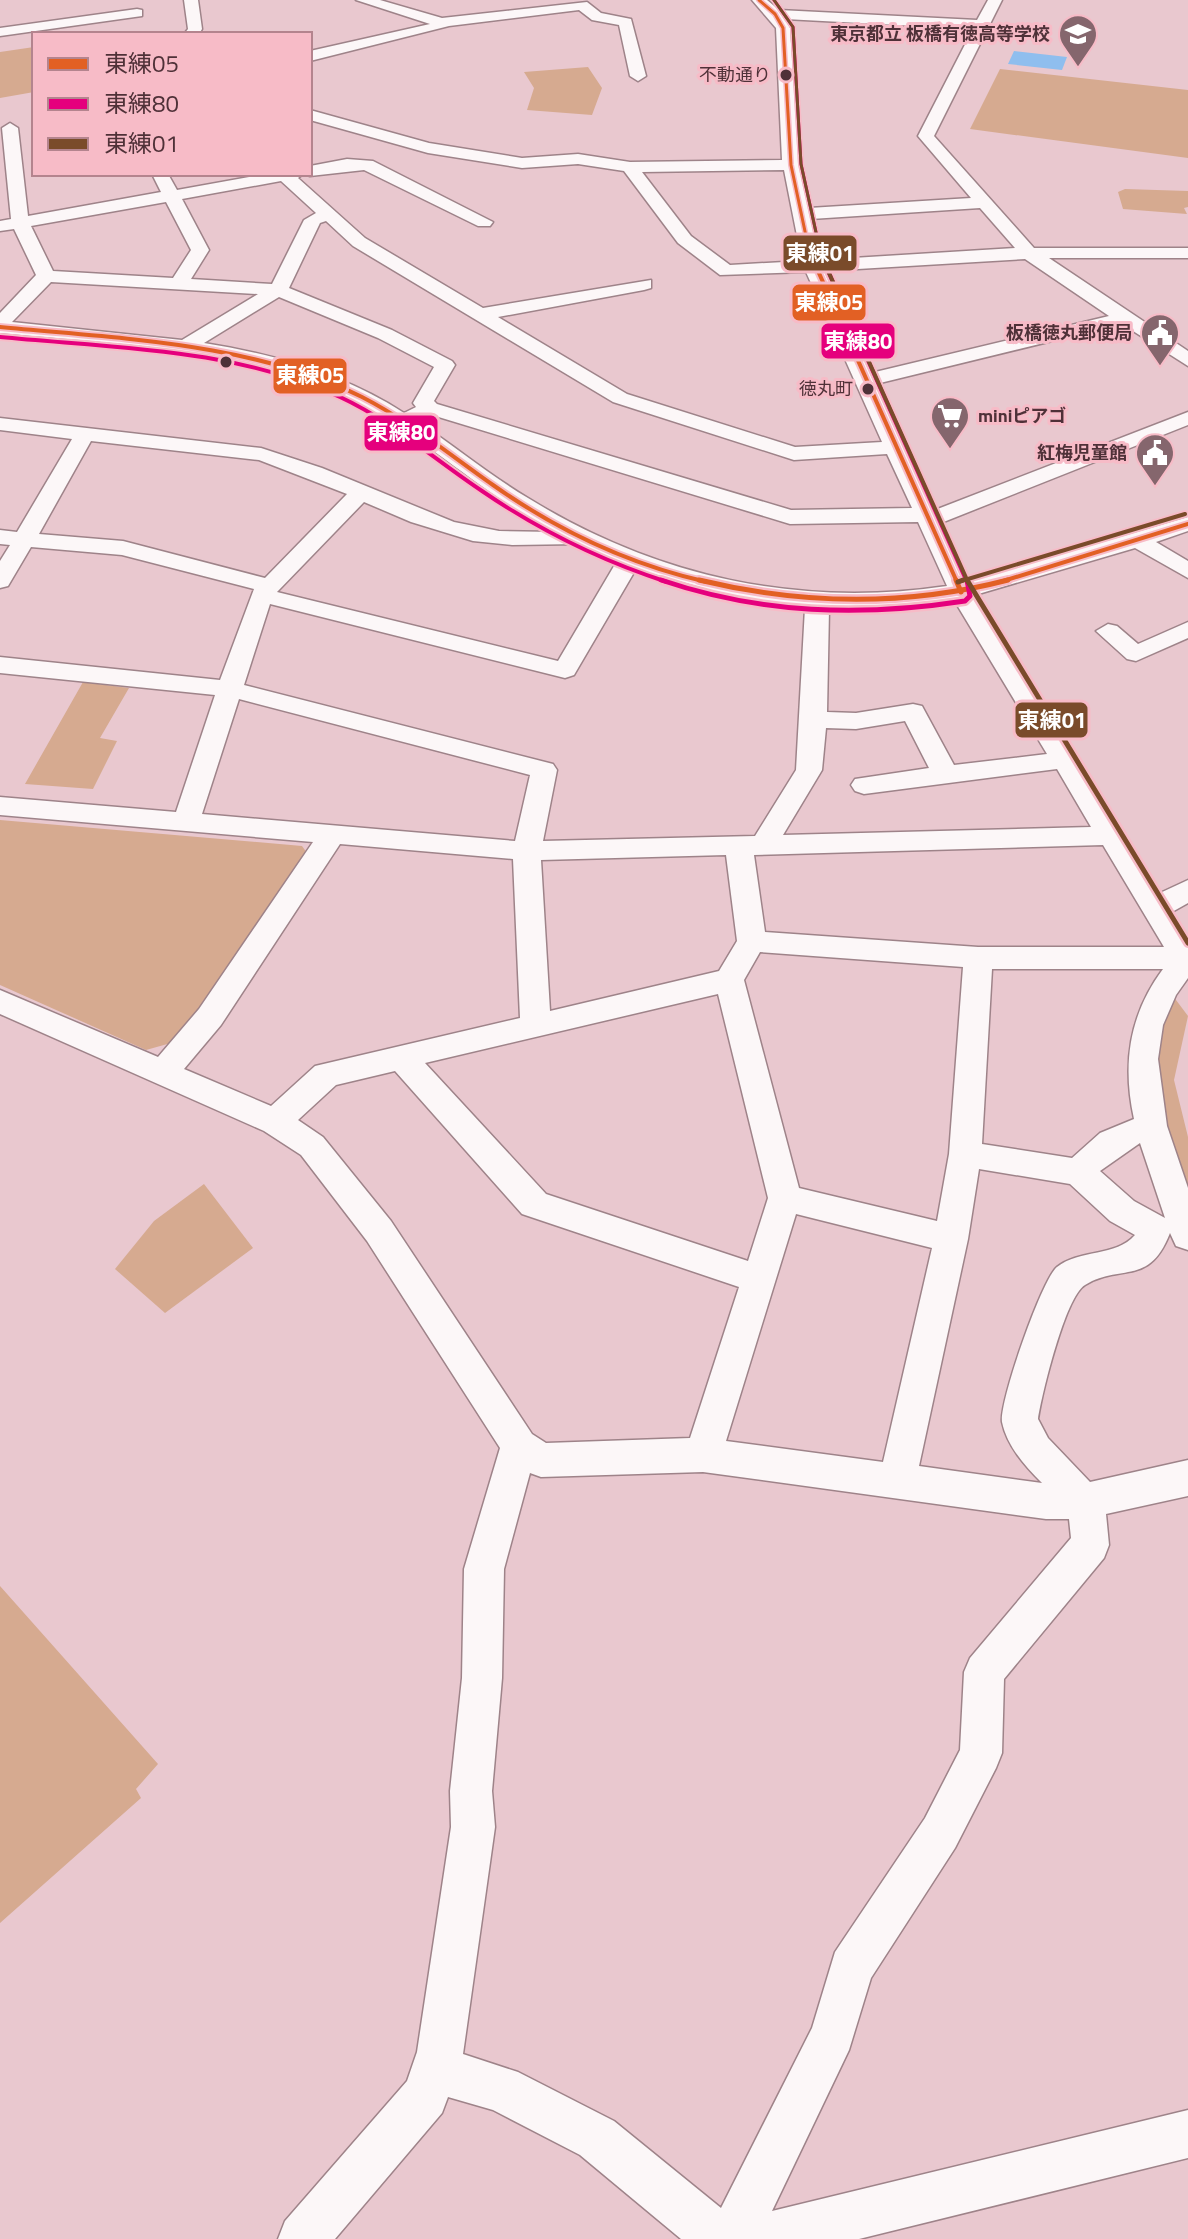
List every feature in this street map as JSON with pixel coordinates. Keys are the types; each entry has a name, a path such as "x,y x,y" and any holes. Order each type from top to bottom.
{"street":[{"path":"191,0 195,29 193,32"},
{"path":"363,0 424,15 440,23 582,5 597,17 626,22 638,76"},
{"path":"759,0 775,14 783,28 791,165 812,265 961,592 1187,959"},
{"path":"995,0 926,136 1029,253 1188,360"},
{"path":"0,32 137,12"},
{"path":"775,14 982,25"},
{"path":"312,56 443,25 440,23"},
{"path":"312,116 428,148 522,163 578,159 630,167 791,165"},
{"path":"11,128 20,222 46,276"},
{"path":"312,171 347,164 367,165 478,219 488,199"},
{"path":"630,167 658,208 702,259 727,271 1029,253 1188,253"},
{"path":"161,176 200,250 179,284"},
{"path":"0,226 282,176"},
{"path":"289,176 359,242 620,398 794,454 895,447"},
{"path":"801,214 984,202"},
{"path":"183,348 278,290 313,220 330,214"},
{"path":"46,276 278,290 385,334 445,365 423,403 430,408 790,517 927,518 1188,418"},
{"path":"0,326 46,276"},
{"path":"478,315 644,284"},
{"path":"865,381 1124,318"},
{"path":"0,326 248,358 308,375 361,396 405,420 505,495 584,538 629,561 717,589 817,604 892,602 961,592 1188,524"},
{"path":"405,420 430,408"},
{"path":"0,424 261,454 291,462 471,533 504,539 584,538"},
{"path":"0,581 86,432"},
{"path":"186,822 265,591 361,492"},
{"path":"0,537 123,548 265,591 565,670 629,561"},
{"path":"1137,540 1188,571"},
{"path":"703,1455 785,1198 729,980 752,941 751,846 809,770 814,720 817,604"},
{"path":"1108,631 1136,654 1188,629"},
{"path":"0,665 230,689 544,770 527,851 535,1024"},
{"path":"814,720 856,721 913,712 946,775"},
{"path":"864,785 1064,760"},
{"path":"0,806 527,851 1110,836"},
{"path":"163,1072 210,1017 332,835"},
{"path":"1155,908 1188,890"},
{"path":"752,941 978,958 1187,959"},
{"path":"897,1481 951,1239 965,1154 978,958"},
{"path":"1176,1231 1143,1102 1140,1072 1144,1045 1163,987 1187,959"},
{"path":"275,1122 326,1075 729,980"},
{"path":"0,1001 275,1122 312,1146 379,1231 519,1446 541,1460 703,1455 1046,1501 1083,1501 1188,1478"},
{"path":"400,1056 534,1204 758,1279"},
{"path":"1079,1172 1094,1153 1139,1129 1152,1128"},
{"path":"965,1154 1079,1172 1122,1211 1176,1231"},
{"path":"785,1198 951,1239"},
{"path":"732,2239 833,2034 851,1968 940,1833 981,1753 984,1672 1090,1545 1092,1530 1083,1501 1029,1441 1020,1417 1059,1287 1074,1273 1124,1262 1176,1231"},
{"path":"303,2239 425,2096 440,2053 473,1827 471,1791 482,1678 484,1569 519,1446"},
{"path":"433,2069 501,2089 597,2138 720,2239"},
{"path":"758,2239 1188,2134"}],"shaded area":[{"path":"32,47 32,92 0,98 0,52"},
{"path":"588,67 602,88 592,115 527,110 534,88 524,72"},
{"path":"1000,69 1188,90 1188,158 970,129"},
{"path":"1125,189 1188,191 1188,207 1184,208 1187,214 1123,209 1118,192"},
{"path":"83,682 129,688 100,738 117,741 93,789 25,784"},
{"path":"0,820 302,846 307,853 215,991 171,1043 146,1050 0,985"},
{"path":"1170,992 1188,1016 1174,1080 1188,1137 1188,1217 1148,1094"},
{"path":"204,1184 253,1248 165,1313 115,1269 154,1221"},
{"path":"0,1586 158,1764 136,1789 141,1798 0,1923"}],"water":[{"path":"1014,51 1067,57 1062,70 1008,64"}],"transit line":[{"name":"東練05","path":"759,0 775,14 783,28 791,165 812,265 961,592"},
{"name":"東練80","path":"0,337 172,353 298,380 338,396 380,419 499,503 552,534 664,582 723,598 782,608 843,612 904,610 965,601 970,596 970,588 822,262 801,164 793,27 774,0"},
{"name":"東練01","path":"774,0 793,27 801,164 822,262 970,587 1188,943"},
{"name":"東練05","path":"0,327 212,350 295,370 335,385 390,413 517,501 591,542 692,579 744,591 850,601 904,599 958,592 1045,570 1188,524"},
{"name":"東練01","path":"958,582 1185,514"}],"place":[{"name":"東京都立 板橋有徳高等学校","path":"1078,68"},
{"name":"不動通り","path":"786,75"},
{"name":"板橋徳丸郵便局","path":"1160,367"},
{"name":"徳丸町","path":"868,389"},
{"name":"miniピアゴ","path":"950,450"},
{"name":"紅梅児童館","path":"1155,487"}]}
